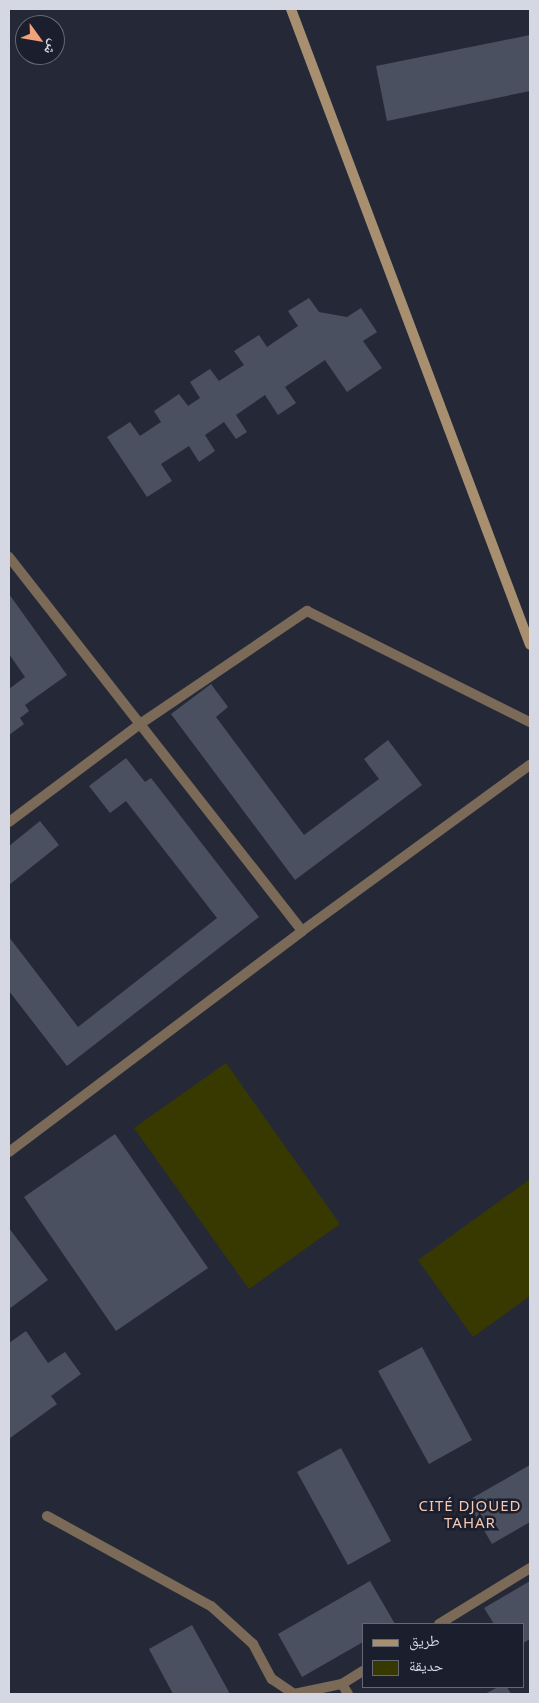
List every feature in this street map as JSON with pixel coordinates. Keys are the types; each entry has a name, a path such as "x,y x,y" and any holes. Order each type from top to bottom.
{"main road":[{"path":"291,9 530,645"}],"street":[{"path":"9,557 302,931"},
{"path":"9,822 140,724 307,611 530,722"},
{"path":"9,1152 302,931 530,765"},
{"path":"47,1516 211,1606 253,1644 272,1678 294,1694 342,1684 362,1672"},
{"path":"441,1623 530,1568"},
{"path":"342,1684 348,1694"}],"green space":[{"path":"226,1063 340,1224 249,1289 134,1128"},
{"path":"530,1179 530,1296 473,1337 418,1260"}],"building":[{"path":"530,35 530,91 387,121 376,66"},
{"path":"309,298 319,312 347,317 361,308 377,332 363,341 382,368 347,392 325,360 285,387 296,403 278,415 265,395 236,415 247,432 236,439 224,422 205,435 215,451 199,462 189,446 161,464 172,481 147,497 107,437 130,422 140,436 161,422 154,411 179,394 188,406 200,398 190,382 210,369 219,381 244,365 234,351 259,335 267,347 298,326 288,311"},
{"path":"9,594 67,675 25,705 29,711 20,718 24,724 9,735 9,689 25,677 9,654"},
{"path":"211,684 228,707 216,717 304,835 379,779 364,759 388,740 422,785 295,880 171,714"},
{"path":"126,758 145,782 151,778 259,917 67,1066 9,991 9,937 78,1027 217,918 126,801 110,813 89,786"},
{"path":"40,821 59,845 9,885 9,846"},
{"path":"115,1134 208,1268 116,1331 24,1197"},
{"path":"9,1228 48,1280 9,1309"},
{"path":"26,1331 48,1363 65,1352 81,1374 51,1396 57,1404 10,1438 9,1343"},
{"path":"422,1347 472,1440 429,1464 378,1371"},
{"path":"341,1448 391,1541 348,1565 297,1472"},
{"path":"530,1465 530,1522 492,1544 467,1501"},
{"path":"370,1581 394,1623 362,1623 362,1643 302,1677 278,1634"},
{"path":"530,1581 530,1639 524,1642 524,1623 493,1623 484,1608"},
{"path":"192,1625 230,1694 173,1694 149,1649"},
{"path":"496,1688 508,1688 511,1694 485,1694"}],"district":[{"name":"CITÉ DJOUED TAHAR","path":"470,1514"}]}
